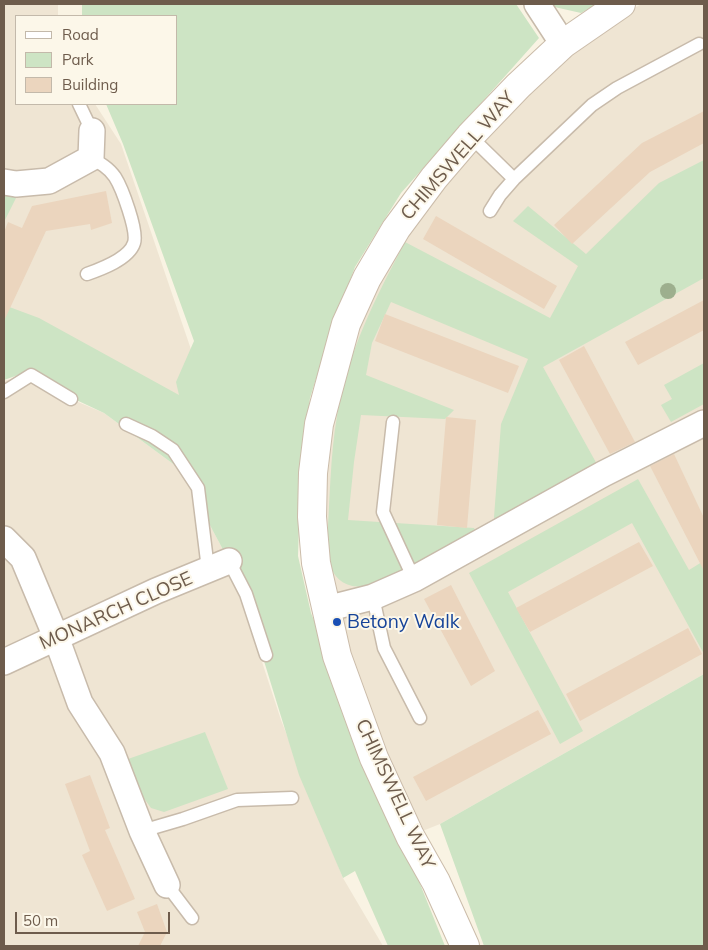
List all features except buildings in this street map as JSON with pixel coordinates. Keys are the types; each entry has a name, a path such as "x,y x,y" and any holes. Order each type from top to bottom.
{"street":[{"path":"537,4 563,44"},
{"name":"CHIMSWELL WAY","path":"465,946 436,882 410,836 374,758 337,656 316,563 312,517 313,473 319,424 346,324 367,278 396,229 434,178 470,136 518,86 563,44 621,4"},
{"path":"4,182 16,184 49,181 91,158 92,131"},
{"path":"326,609 373,597 414,579 603,474 704,423"},
{"path":"4,540 23,558 56,637 80,704 112,753 142,831 167,885"},
{"name":"MONARCH CLOSE","path":"4,662 156,591 218,565"}],"lane":[{"path":"490,211 500,195 514,179 592,105 617,88 699,44"},
{"path":"79,105 92,131"},
{"path":"470,136 514,179"},
{"path":"87,274 124,258 134,243 134,229 130,214 115,177 105,166 91,158"},
{"path":"4,392 31,376 71,399"},
{"path":"393,422 383,512 414,579"},
{"path":"126,424 152,436 173,450 198,488 218,565 246,594 266,655"},
{"path":"373,597 384,648 420,718"},
{"path":"142,831 237,800 292,798"},
{"path":"167,885 192,918"}],"shaded area":[{"path":"4,4 58,4 58,15 15,15 15,105 96,105 121,144 213,414 4,311"},
{"path":"642,4 704,4 704,674 440,824 410,836 354,706 313,473 367,278 563,44"},
{"path":"19,377 104,413 180,469 229,561 281,720 343,878 383,946 4,946 4,381"}],"green space":[{"path":"82,4 516,4 539,38 401,193 355,267 328,340 310,398 301,463 298,556 311,613 445,946 388,946 355,871 343,878 299,775 264,661 229,561 180,469 104,413 21,374 4,380 4,305 39,318 179,395 176,382 194,341 123,144 106,105 178,105 178,15 82,15"},
{"path":"549,4 597,4 581,13 550,6"},
{"path":"704,160 704,278 543,367 598,466 495,523 501,424 528,359 391,302 372,343 366,375 454,410 445,419 361,415 348,520 474,528 476,532 411,569 370,586 357,587 346,584 335,575 327,559 327,542 330,479 337,416 355,348 405,242 550,318 578,266 513,221 528,206 586,254 659,183"},
{"path":"4,191 17,196 4,222"},
{"path":"704,363 704,404 671,422 661,405 672,399 664,385"},
{"path":"638,479 689,570 702,562 704,565 704,654 632,523 508,592 583,731 560,744 469,573"},
{"path":"704,674 704,946 484,946 440,824"},
{"path":"205,732 228,789 164,812 151,808 143,797 128,759"}],"place":[{"name":"Betony Walk","path":"337,622"}]}
